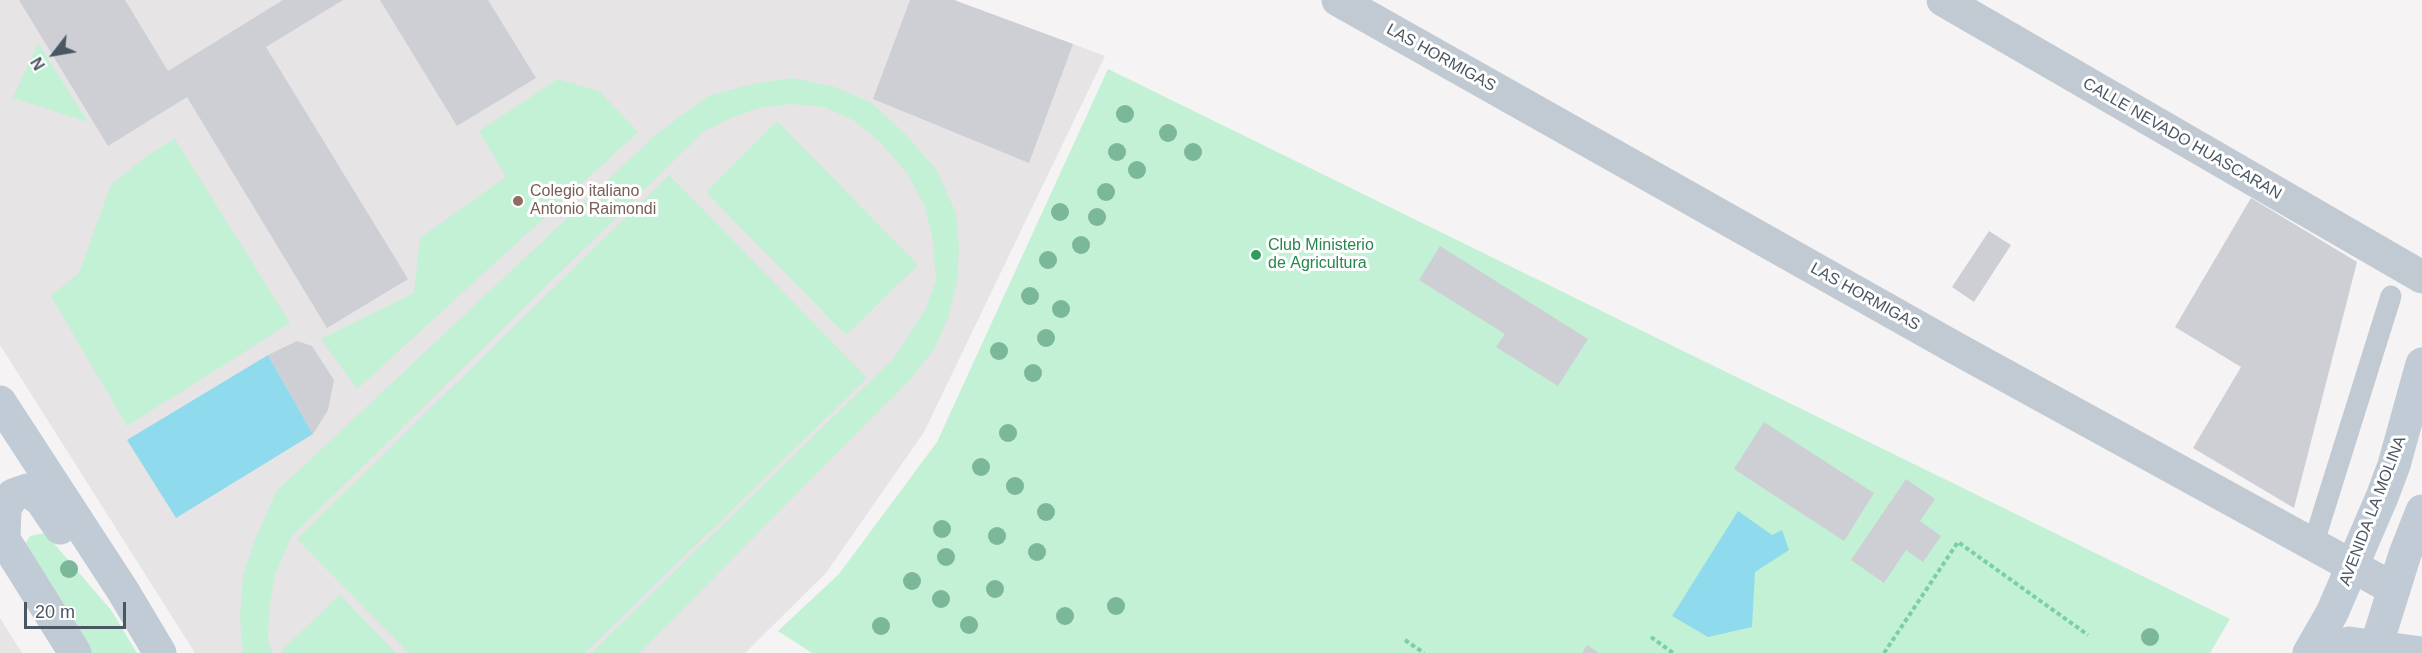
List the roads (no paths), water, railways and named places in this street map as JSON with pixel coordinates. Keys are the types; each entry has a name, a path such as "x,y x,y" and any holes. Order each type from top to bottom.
{"main road":[{"name":"AVENIDA LA MOLINA","path":"2309,653 2332,613 2353,567 2394,465 2422,364"},
{"path":"0,402 123,591 160,653"},
{"path":"75,653 2,536 5,508 14,495 27,490 41,500 90,573 123,591"},
{"path":"2375,650 2405,554 2422,511"},
{"path":"2319,653 2349,643 2375,650 2420,653"}],"street":[{"name":"LAS HORMIGAS","path":"1338,0 1959,350 2394,589"},
{"name":"CALLE NEVADO HUASCARAN","path":"1943,0 2422,277"}],"lane":[{"path":"2313,545 2391,296"}],"water":[{"path":"268,355 313,434 176,518 127,440"},
{"path":"1738,511 1772,535 1782,530 1789,550 1755,572 1752,627 1708,637 1672,616"}],"place":[{"name":"Colegio italiano Antonio Raimondi","path":"518,201"},
{"name":"Club Ministerio de Agricultura","path":"1256,255"}]}
